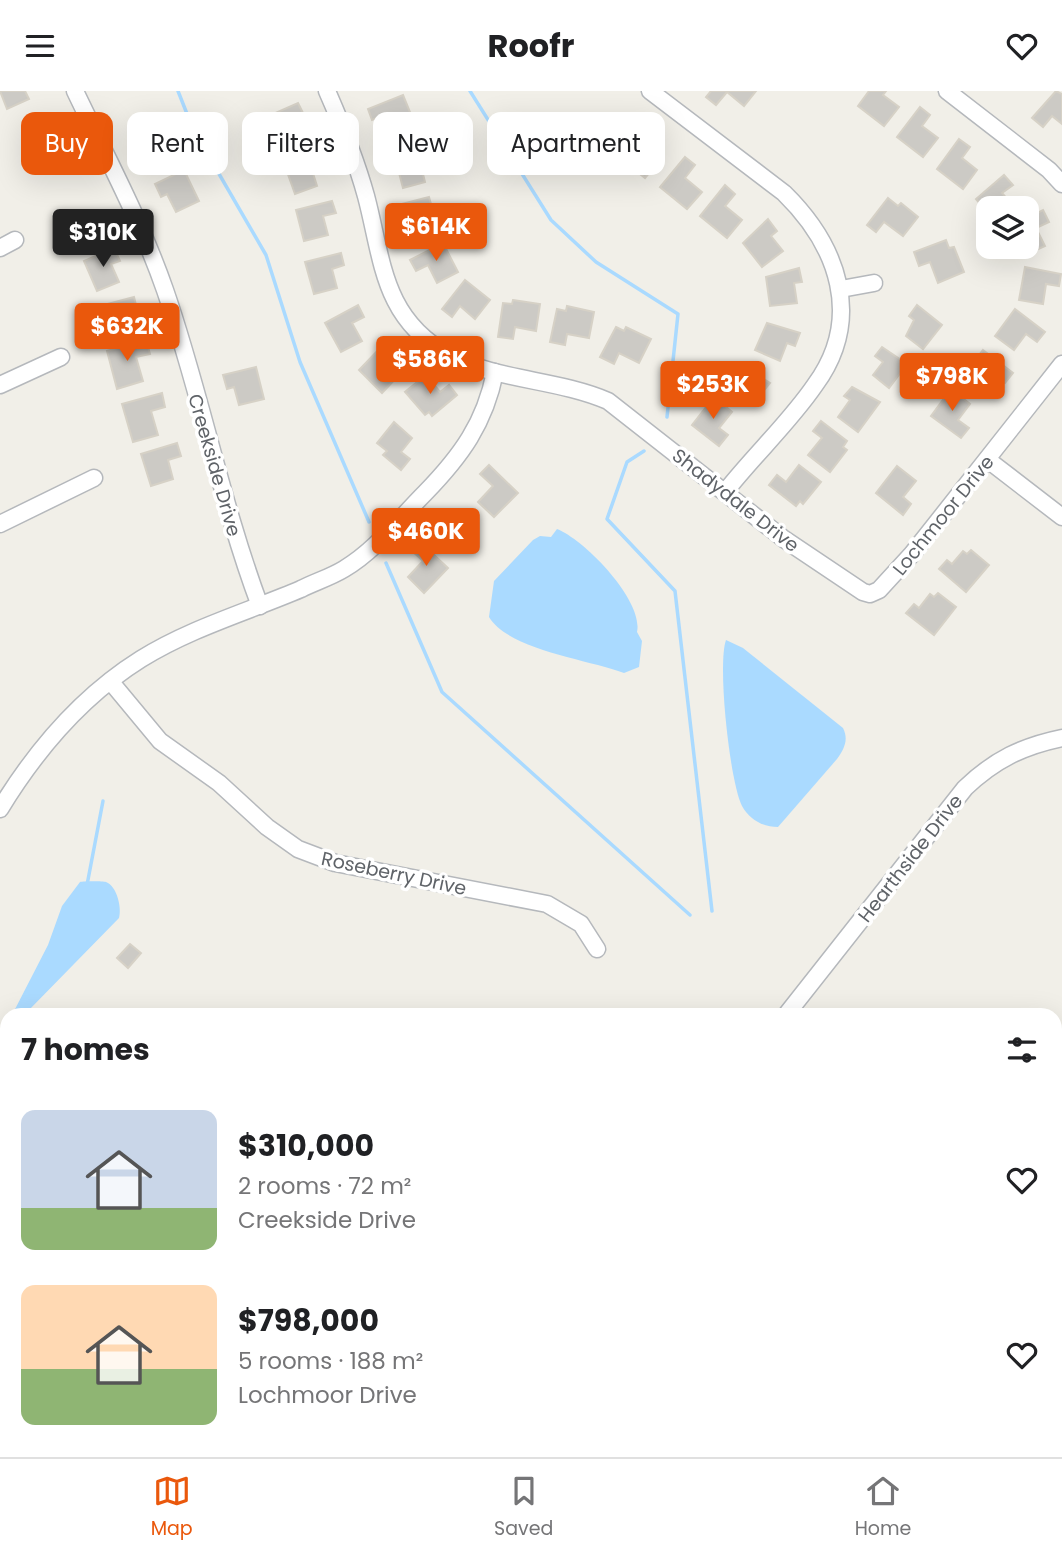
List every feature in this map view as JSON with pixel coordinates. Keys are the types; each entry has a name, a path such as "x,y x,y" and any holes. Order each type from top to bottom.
{"street":[{"name":"Creekside Drive","path":"75,91 149,249 165,291 231,526 260,606"},
{"name":"Shadydale Drive","path":"327,91 366,197 382,272 399,307 414,326 449,355 495,372 579,388 608,401 839,577 870,594"},
{"path":"650,91 784,193 803,211 819,234 841,289 836,339 817,384 725,492"},
{"path":"947,91 1049,170 1062,184"},
{"path":"0,248 15,240"},
{"path":"841,289 874,283"},
{"path":"0,385 61,357"},
{"name":"Lochmoor Drive","path":"870,594 885,585 988,460 1062,364"},
{"path":"0,809 33,760 57,731 138,661 197,629 260,606 341,571 382,539 457,460 470,441 489,400 495,372"},
{"path":"988,460 1062,517"},
{"path":"0,524 94,478"},
{"name":"Roseberry Drive","path":"111,682 160,741 219,783 267,827 298,849 335,863 547,904 581,924 597,949"},
{"name":"Hearthside Drive","path":"792,1008 965,788 986,767 1012,753 1062,739"}],"water":[{"path":"557,529 569,535 596,558 631,604 637,619 637,632 642,641 639,667 624,673 531,646 513,638 489,617 494,581 533,540 540,536 551,537"},
{"path":"726,640 743,648 845,732 842,752 778,827 767,826 753,819 745,811 737,793 729,750 724,697"},
{"path":"80,882 106,882 118,898 119,918 31,1008 16,1008 48,945 62,906"}],"building":[{"path":"0,91 25,91 29,99 7,109"},
{"path":"711,91 756,91 744,106 727,92 716,105 706,97"},
{"path":"869,91 886,91 883,95 899,107 884,126 858,106"},
{"path":"1056,91 1062,94 1062,124 1052,116 1043,127 1032,118"},
{"path":"403,95 410,112 373,112 372,120 368,109"},
{"path":"298,103 302,112 278,112"},
{"path":"920,107 930,115 922,126 938,138 923,157 897,137"},
{"path":"959,139 970,147 962,158 977,170 963,189 937,169"},
{"path":"685,157 695,165 685,178 702,192 687,209 660,187"},
{"path":"174,175 186,175 199,201 176,212 167,194 161,197 155,184"},
{"path":"288,175 314,175 317,186 295,194"},
{"path":"400,175 423,175 425,182 403,188"},
{"path":"1004,175 1013,185 1002,193 1005,196 980,196"},
{"path":"725,185 735,194 725,206 742,220 727,238 700,216"},
{"path":"429,197 438,229 415,235 410,216 402,218 398,205"},
{"path":"888,198 898,206 901,203 918,217 903,236 884,222 876,232 867,225"},
{"path":"332,201 336,213 323,216 328,235 304,241 296,210"},
{"path":"1043,210 1049,222 1039,227 1039,212"},
{"path":"768,219 777,231 771,236 783,251 762,267 743,243"},
{"path":"1039,234 1045,246 1039,249"},
{"path":"946,240 949,248 954,247 964,272 938,283 930,262 919,266 914,252"},
{"path":"443,243 458,272 437,283 428,265 416,271 410,260"},
{"path":"114,248 120,261 111,264 119,282 97,291 84,261"},
{"path":"341,253 344,265 332,269 337,288 314,294 305,262"},
{"path":"1025,267 1061,274 1059,286 1046,284 1043,304 1019,300"},
{"path":"799,268 802,282 794,283 797,303 770,306 766,277"},
{"path":"465,280 490,300 475,319 460,306 452,317 442,309"},
{"path":"134,297 138,313 130,315 134,332 109,339 100,306"},
{"path":"513,300 540,304 536,331 515,327 513,339 498,337 503,303 512,304"},
{"path":"358,305 364,317 352,323 362,341 341,352 325,323"},
{"path":"917,305 942,325 923,349 906,336 914,320 909,316"},
{"path":"567,306 594,312 589,338 567,334 565,345 550,342 557,309 566,311"},
{"path":"1015,309 1045,332 1037,342 1026,334 1014,350 995,336"},
{"path":"767,323 800,333 795,346 787,343 780,361 755,350"},
{"path":"616,327 624,331 626,327 651,339 639,363 619,353 614,364 600,357"},
{"path":"146,340 150,354 136,357 143,381 117,389 107,351"},
{"path":"385,343 394,352 385,361 399,375 382,393 359,370"},
{"path":"882,347 907,364 889,388 873,375 883,362 875,356"},
{"path":"983,350 1013,373 1005,383 994,375 982,391 963,376"},
{"path":"741,365 770,383 761,394 755,390 743,405 722,388"},
{"path":"256,367 264,399 239,405 234,387 227,389 223,375"},
{"path":"426,375 440,392 449,385 457,395 432,416 429,412 425,415 405,392"},
{"path":"852,387 880,402 858,432 838,417 850,400 844,396"},
{"path":"951,389 970,404 958,420 969,428 961,438 931,416"},
{"path":"162,393 165,407 151,411 158,435 133,442 122,404"},
{"path":"714,397 732,412 719,428 728,435 719,446 692,425"},
{"path":"821,421 847,441 843,447 847,450 830,472 808,455 822,438 813,431"},
{"path":"394,422 412,438 401,452 410,459 401,470 383,455 387,451 377,443"},
{"path":"177,443 181,456 168,460 173,479 151,486 141,454"},
{"path":"489,465 518,493 494,517 478,502 493,486 480,474"},
{"path":"799,465 821,482 803,504 800,501 796,506 769,485 777,475 786,482"},
{"path":"897,466 916,481 903,497 911,504 903,515 876,493"},
{"path":"419,541 448,568 424,593 408,577 423,561 411,550"},
{"path":"971,550 989,565 966,592 939,569 947,560 952,564 963,551 967,554"},
{"path":"938,593 956,607 934,635 906,613 914,604 919,608 930,594 934,597"},
{"path":"130,944 141,953 128,968 117,958"}],"waterway":[{"path":"178,91 193,129 266,255 300,362 369,522"},
{"path":"470,91 551,220 596,262 678,314 667,417"},
{"path":"644,451 627,462 607,519 675,591 712,911"},
{"path":"386,563 442,692 690,915"},
{"path":"87,885 103,801"}]}
